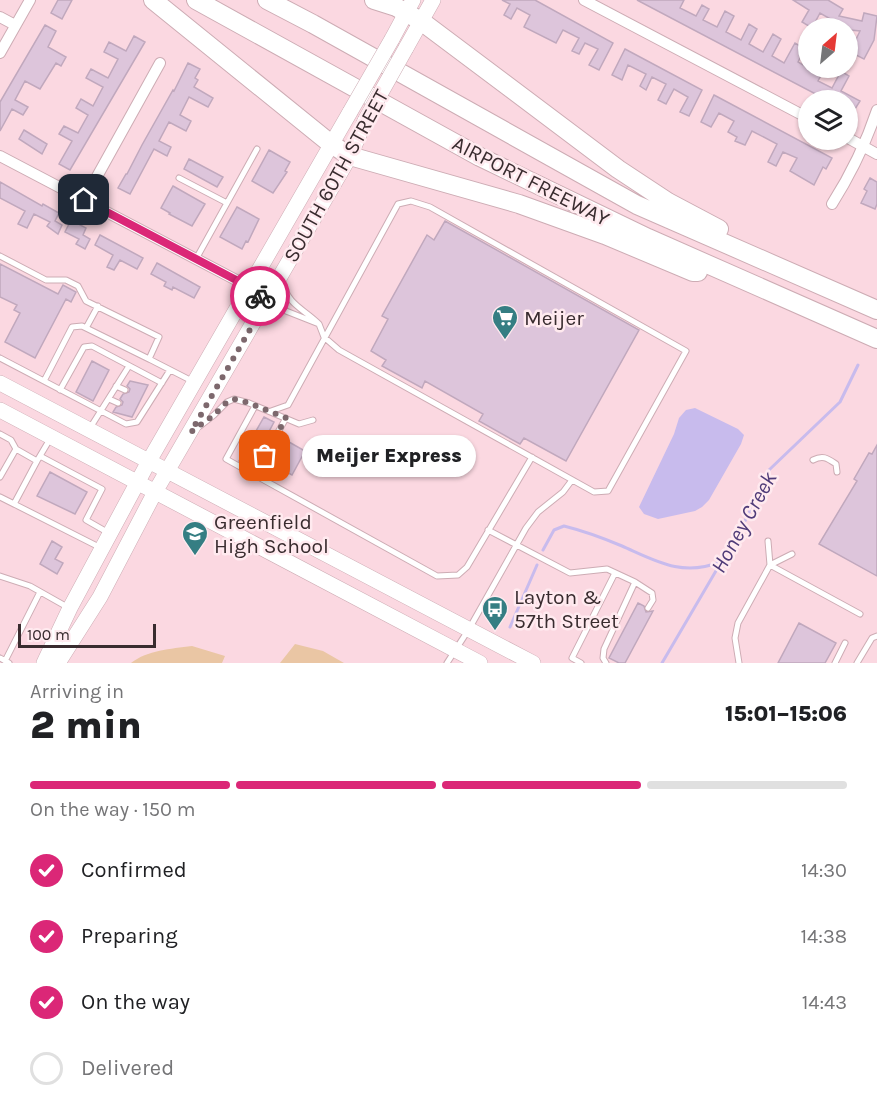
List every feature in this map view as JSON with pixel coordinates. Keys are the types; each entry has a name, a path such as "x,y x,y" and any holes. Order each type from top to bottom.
{"highway":[{"path":"153,0 331,144 350,156 519,204 605,235 693,272 720,271"},
{"name":"AIRPORT FREEWAY","path":"196,0 480,157 639,234 877,339"},
{"name":"AIRPORT FREEWAY","path":"267,0 637,205 874,309"},
{"path":"375,0 414,11 618,169 668,201 721,230 855,289 874,309"}],"main road":[{"name":"SOUTH 60TH STREET","path":"44,663 70,608 149,461 392,39 414,11 433,0"},
{"name":"SOUTH 60TH STREET","path":"58,663 100,597 155,492 350,156 365,121 406,48 414,11"},
{"path":"195,382 214,393"},
{"path":"0,383 533,663"},
{"path":"0,410 155,492 451,656 480,663"},
{"path":"102,548 121,558"}],"street":[{"path":"0,53 30,0"},
{"path":"584,0 798,113"},
{"path":"605,12 612,0"},
{"path":"0,17 15,25"},
{"path":"84,200 160,63"},
{"path":"832,204 846,182 877,110"},
{"path":"858,143 877,154"},
{"path":"0,156 196,259 267,300"}],"lane":[{"path":"196,259 257,149"},
{"path":"179,178 227,202"},
{"path":"271,411 288,405 324,337 398,204 411,201 430,207 686,351 608,491 594,492 347,355 324,337 319,324 288,298 280,278"},
{"path":"0,256 46,280 66,280 78,286 86,301 159,337 148,359"},
{"path":"267,300 286,311 319,324"},
{"path":"86,328 98,306"},
{"path":"44,381 72,327 82,326 195,382"},
{"path":"60,390 84,347 87,346 92,346 162,383"},
{"path":"0,358 126,424 137,422 170,370"},
{"path":"89,430 129,366"},
{"path":"116,386 125,390"},
{"path":"142,397 151,401"},
{"path":"108,399 118,403"},
{"path":"191,432 227,402 234,399 271,411 298,424 313,420"},
{"path":"255,406 226,459 437,576 458,575 467,567 532,458"},
{"path":"135,411 142,414"},
{"path":"254,475 286,418"},
{"path":"0,434 11,440 16,449 102,489 86,520 110,534"},
{"path":"14,504 51,437"},
{"path":"0,477 16,449"},
{"path":"813,460 820,456 826,457 836,464 837,472"},
{"path":"451,656 538,512 563,492 572,480"},
{"path":"0,497 102,548"},
{"path":"488,530 570,573 607,569 635,582 652,593 652,600 648,608"},
{"path":"739,663 735,638 738,623 770,565 768,541"},
{"path":"770,565 792,554"},
{"path":"770,565 860,614"},
{"path":"581,663 572,658 615,573"},
{"path":"0,576 40,592 70,608"},
{"path":"606,663 603,658 604,649 635,582"},
{"path":"5,661 40,592"},
{"path":"857,663 872,638 877,636"},
{"path":"835,663 845,643"}],"shaded area":[{"path":"695,408 738,429 744,435 741,444 709,500 702,507 695,511 658,519 644,514 639,507 674,434 679,418 686,410"},
{"path":"295,644 323,651 344,663 280,663"},
{"path":"192,646 225,656 222,663 131,663 152,653"}],"building":[{"path":"58,0 72,0 62,19 51,13"},
{"path":"502,0 535,0 613,43 599,70 589,65 598,49 585,43 579,54 572,51 579,38 563,30 556,43 524,27 530,15 517,8 511,19 504,15 510,4"},
{"path":"637,0 684,0 680,8 696,16 702,5 709,9 703,20 717,27 725,11 734,16 726,32 741,40 749,24 757,29 749,44 763,52 773,34 781,39 772,56 784,63 795,43 798,45 798,78 820,78 818,81 832,88 837,78 848,78 842,90 808,90"},
{"path":"793,0 828,0 843,9 839,16 848,18 829,18 820,13 817,18 804,18 809,10"},
{"path":"864,13 877,16 874,40 864,59 858,56 860,31 858,31 858,20 862,21"},
{"path":"45,25 56,31 48,47 66,57 61,66 56,63 40,89 25,81 15,100 28,107 23,115 12,109 0,131 0,102"},
{"path":"134,36 145,42 70,170 59,164 72,141 59,134 64,126 78,133 88,115 76,108 81,99 93,106 103,87 86,78 91,69 108,78 118,59 104,52 109,42 126,51"},
{"path":"625,49 702,90 689,116 680,112 688,97 674,89 666,104 658,100 666,84 652,77 646,90 640,86 646,74 628,65 622,80 612,75"},
{"path":"188,63 200,69 195,78 198,80 194,87 213,98 208,107 189,97 180,115 191,121 186,131 169,122 159,141 171,147 167,156 154,149 130,194 118,188 174,91"},
{"path":"714,95 798,140 798,150 817,150 832,158 826,169 823,167 814,185 790,171 797,158 783,152 776,166 768,162 777,144 752,131 745,145 735,141 737,137 728,132 734,121 719,113 711,127 701,122"},
{"path":"24,130 47,144 42,154 19,139"},
{"path":"269,150 290,162 285,171 287,172 273,193 252,181"},
{"path":"189,159 223,177 217,187 184,169"},
{"path":"870,178 877,182 875,209 861,203 867,191 864,189"},
{"path":"0,182 59,213 55,221 62,225 58,234 47,226 50,222 34,214 27,228 18,224 25,211 0,198"},
{"path":"173,186 205,204 192,226 161,208"},
{"path":"237,207 259,219 242,249 220,237"},
{"path":"71,220 86,228 83,235 90,239 85,249 76,244 79,239 65,232"},
{"name":"Meijer","path":"445,221 639,330 566,461 524,438 520,444 479,421 483,414 425,381 422,388 382,366 386,360 371,351 388,319 382,316 427,235 434,240"},
{"path":"100,235 143,258 137,269 120,260 114,270 107,267 113,255 95,245"},
{"path":"157,263 200,287 194,298 173,287 172,290 164,286 166,282 151,274"},
{"path":"0,264 58,294 63,285 76,292 71,302 66,299 35,358 5,342 20,313 14,310 17,305 0,297"},
{"path":"92,361 109,370 93,401 76,392"},
{"path":"130,381 148,385 132,417 113,412 116,407 122,405 123,402 120,399 123,394 129,392 130,389 127,386"},
{"path":"264,417 274,422 264,441 267,443 261,453 257,451 248,466 239,461"},
{"path":"289,442 305,451 292,475 277,467 279,463 270,457 275,447 285,452"},
{"path":"877,445 877,576 819,544 857,481 854,479 869,453 872,454"},
{"path":"50,472 87,492 75,514 37,496"},
{"path":"52,541 62,547 55,559 63,563 57,574 40,564"},
{"path":"638,603 644,606 646,612 653,611 625,663 619,663 609,658"},
{"path":"799,623 836,643 825,663 778,663"}],"waterway":[{"name":"Honey Creek","path":"662,663 744,523 769,470 840,402 858,365"},
{"path":"543,550 554,530 564,526 601,537 670,565 693,568 720,562"},
{"path":"510,627 537,565"}],"way so far":[{"path":"260,296 267,300 191,432 227,402 234,399 240,400 286,418 265,456"}],"place":[{"name":"Meijer","path":"505,341"},
{"name":"Meijer Express","path":"265,456"},
{"name":"Greenfield High School","path":"195,557"},
{"name":"Layton & 57th Street","path":"495,632"}],"route":[{"path":"84,200 238,281 260,296"}]}
